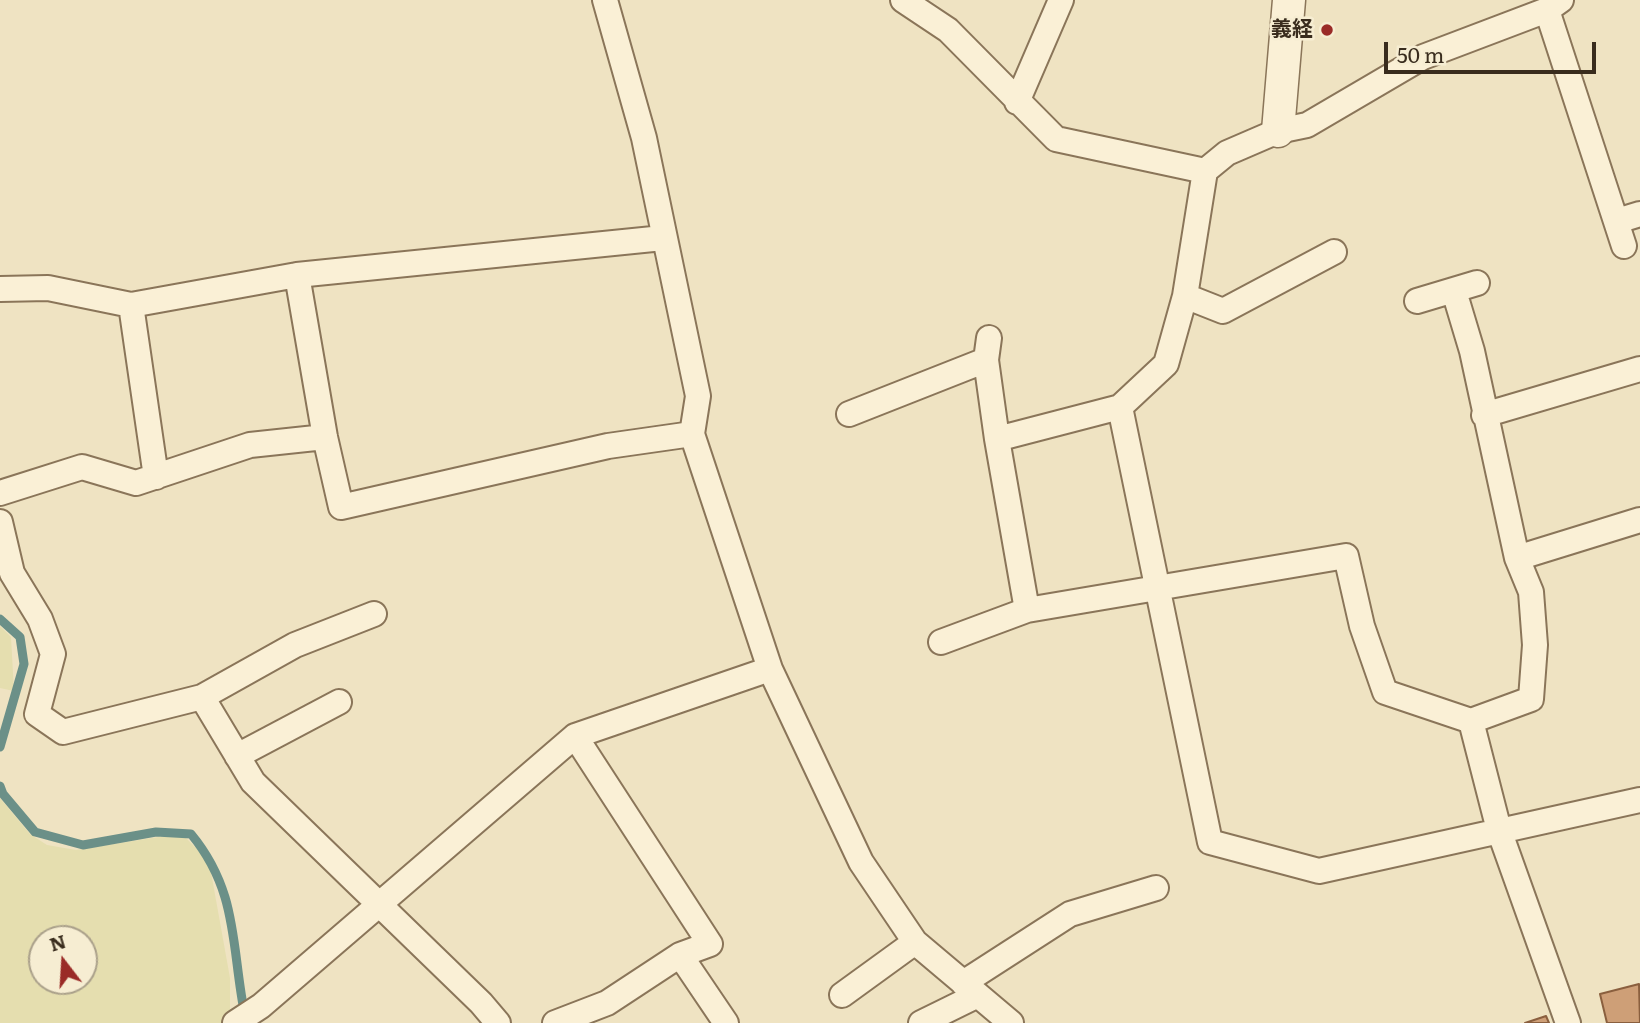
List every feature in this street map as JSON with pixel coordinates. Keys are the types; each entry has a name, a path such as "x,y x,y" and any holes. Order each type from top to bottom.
{"street":[{"path":"605,0 643,138 698,396 692,434 770,669 861,862 915,942 1011,1023"},
{"path":"903,0 947,30 1056,139 1205,171"},
{"path":"1017,102 1061,0"},
{"path":"1278,131 1289,0"},
{"path":"997,439 1120,407 1166,363 1185,296 1205,171 1227,153 1278,131 1307,125 1423,57 1554,5 1628,217 1624,247"},
{"path":"0,289 48,288 131,305 297,275 663,238"},
{"path":"1185,296 1223,311 1316,252"},
{"path":"297,275 325,438 341,507 608,446 692,434"},
{"path":"941,642 1027,610 1346,556 1362,626 1385,692 1471,721 1531,699 1535,645 1531,592 1517,558 1484,415 1472,351 1466,287 1417,301"},
{"path":"131,305 156,477"},
{"path":"849,414 988,349 997,439 1027,610"},
{"path":"1484,415 1640,369"},
{"path":"1120,407 1210,842 1319,871 1640,800"},
{"path":"0,493 82,467 136,483 250,445 325,438"},
{"path":"1517,558 1640,520"},
{"path":"0,522 12,573 40,619 53,654 37,714 63,732 202,696 295,645 374,614"},
{"path":"235,1023 261,1006 575,736 770,669"},
{"path":"202,696 253,782 380,903 498,1023"},
{"path":"237,755 339,702"},
{"path":"1471,721 1499,830 1568,1023"},
{"path":"555,1023 607,1003 680,955 710,944 575,736"},
{"path":"921,1023 1070,914 1156,888"},
{"path":"842,995 915,942"},
{"path":"680,955 726,1023"}],"shaded area":[{"path":"0,626 11,637 14,691 0,688"},
{"path":"0,798 30,834 47,845 76,850 171,835 186,838 209,861 230,978 230,1023 0,1023"}],"building":[{"path":"1639,984 1640,1023 1607,1023 1600,994"},
{"path":"1546,1016 1549,1023 1525,1023"}],"waterway":[{"path":"0,619 20,637 24,664 0,747"},
{"path":"0,786 3,794 35,832 83,845 156,832 191,834 218,877 225,899 231,921 245,1016"}],"place":[{"name":"義経","path":"1327,30"}]}
